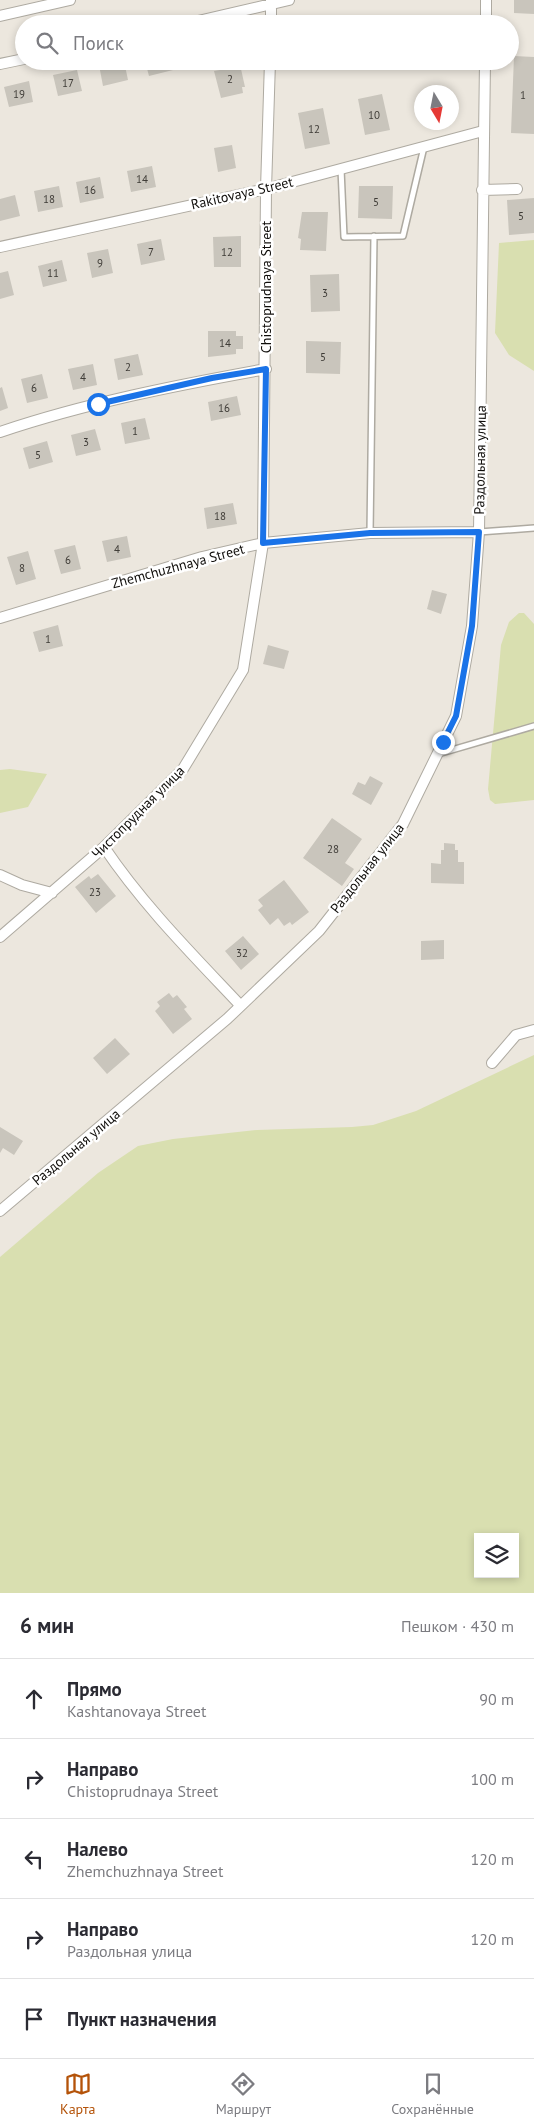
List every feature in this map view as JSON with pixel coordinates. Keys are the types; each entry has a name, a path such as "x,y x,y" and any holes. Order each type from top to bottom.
{"street":[{"path":"0,16 70,0"},
{"path":"220,15 271,2 289,0"},
{"path":"486,0 486,15"},
{"path":"271,2 271,15"},
{"path":"0,64 15,61"},
{"name":"Chistoprudnaya Street","path":"263,543 266,369 266,189 270,70"},
{"name":"Раздольная улица","path":"0,1211 154,1082 240,1005 318,931 403,824 456,716 472,626 479,532 485,70"},
{"name":"Rakitovaya Street","path":"0,247 266,189 483,131"},
{"path":"482,190 517,189"},
{"path":"0,432 98,404 212,378 266,369"},
{"name":"Zhemchuzhnaya Street","path":"0,618 202,557 263,543 370,533 479,532"},
{"name":"Чистопрудная улица","path":"0,937 104,847 183,769 243,670 263,543"},
{"path":"104,847 114,862 173,933 240,1005"},
{"path":"0,875 22,885 52,893"},
{"path":"492,1063 516,1034 534,1030"}],"lane":[{"path":"341,169 344,237 404,236 422,163 424,147"},
{"path":"370,533 374,236"},
{"path":"479,532 534,528"},
{"path":"437,754 534,726"}],"green space":[{"path":"534,240 534,371 509,355 495,333 499,243"},
{"path":"519,613 524,613 534,624 534,800 495,804 490,800 488,789 501,645 509,622"},
{"path":"10,769 47,774 28,807 0,813 0,770"},
{"path":"534,1055 534,1593 0,1593 0,1257 98,1173 138,1146 173,1139 257,1130 373,1125 416,1111"}],"building":[{"path":"514,0 534,0 534,14 514,13"},
{"path":"519,56 534,57 534,134 511,133 513,70 519,70"},
{"path":"77,70 82,91 58,96 53,75"},
{"path":"100,70 126,70 128,80 103,86"},
{"path":"147,70 173,70 149,76"},
{"path":"241,70 245,87 242,87 243,93 221,98 214,71"},
{"path":"29,81 33,102 9,107 4,87"},
{"path":"382,94 390,130 365,135 358,99"},
{"path":"323,108 330,144 305,149 298,113"},
{"path":"232,145 236,168 218,172 214,148"},
{"path":"152,166 156,187 131,192 127,171"},
{"path":"100,177 104,198 80,203 76,182"},
{"path":"59,186 63,207 38,212 34,191"},
{"path":"359,186 393,186 392,219 358,218"},
{"path":"15,195 20,216 0,221 0,199"},
{"path":"534,198 534,233 509,235 507,200"},
{"path":"302,212 328,212 326,251 300,250 301,239 298,238"},
{"path":"241,236 241,267 214,267 213,237"},
{"path":"161,239 165,260 141,265 137,244"},
{"path":"108,249 113,273 92,278 87,253"},
{"path":"62,260 67,281 43,287 38,266"},
{"path":"8,271 14,295 0,299 0,273"},
{"path":"339,274 340,311 311,312 310,275"},
{"path":"208,331 236,331 236,336 243,336 243,349 236,349 236,354 208,357"},
{"path":"306,341 341,342 340,374 306,373"},
{"path":"138,354 143,375 118,380 114,359"},
{"path":"93,364 97,385 73,390 68,369"},
{"path":"42,374 48,398 27,403 21,379"},
{"path":"2,387 8,408 0,411 0,388"},
{"path":"237,396 241,415 211,421 208,402"},
{"path":"145,418 150,439 125,444 121,423"},
{"path":"95,429 101,450 76,456 71,435"},
{"path":"47,441 53,462 29,469 23,448"},
{"path":"233,503 237,524 207,529 204,508"},
{"path":"127,536 131,557 107,562 102,541"},
{"path":"75,545 81,569 61,574 54,550"},
{"path":"28,551 36,579 16,585 7,557"},
{"path":"432,590 447,594 441,614 427,609"},
{"path":"58,625 63,646 39,652 33,632"},
{"path":"268,645 289,651 284,669 263,664"},
{"path":"370,776 383,783 371,805 352,794 358,782 365,785"},
{"path":"332,818 362,839 345,863 354,869 342,886 303,858"},
{"path":"444,843 455,844 455,850 458,850 458,862 464,862 464,884 431,883 431,863 441,864 441,850 444,850"},
{"path":"98,874 116,896 96,913 75,887 89,876 91,879"},
{"path":"284,880 309,912 292,925 290,922 284,926 278,918 270,925 258,910 263,906 258,900"},
{"path":"243,936 259,954 241,970 225,951"},
{"path":"444,940 444,959 421,960 421,941"},
{"path":"169,993 173,998 177,995 187,1007 184,1009 192,1019 173,1034 155,1011 160,1006 157,1002"},
{"path":"115,1038 130,1054 107,1074 93,1058"},
{"path":"0,1127 23,1141 14,1155 3,1148 0,1153"}],"route":[{"path":"98,404 212,378 266,369 263,543 370,533 479,532 472,626 456,716 443,742"}]}
